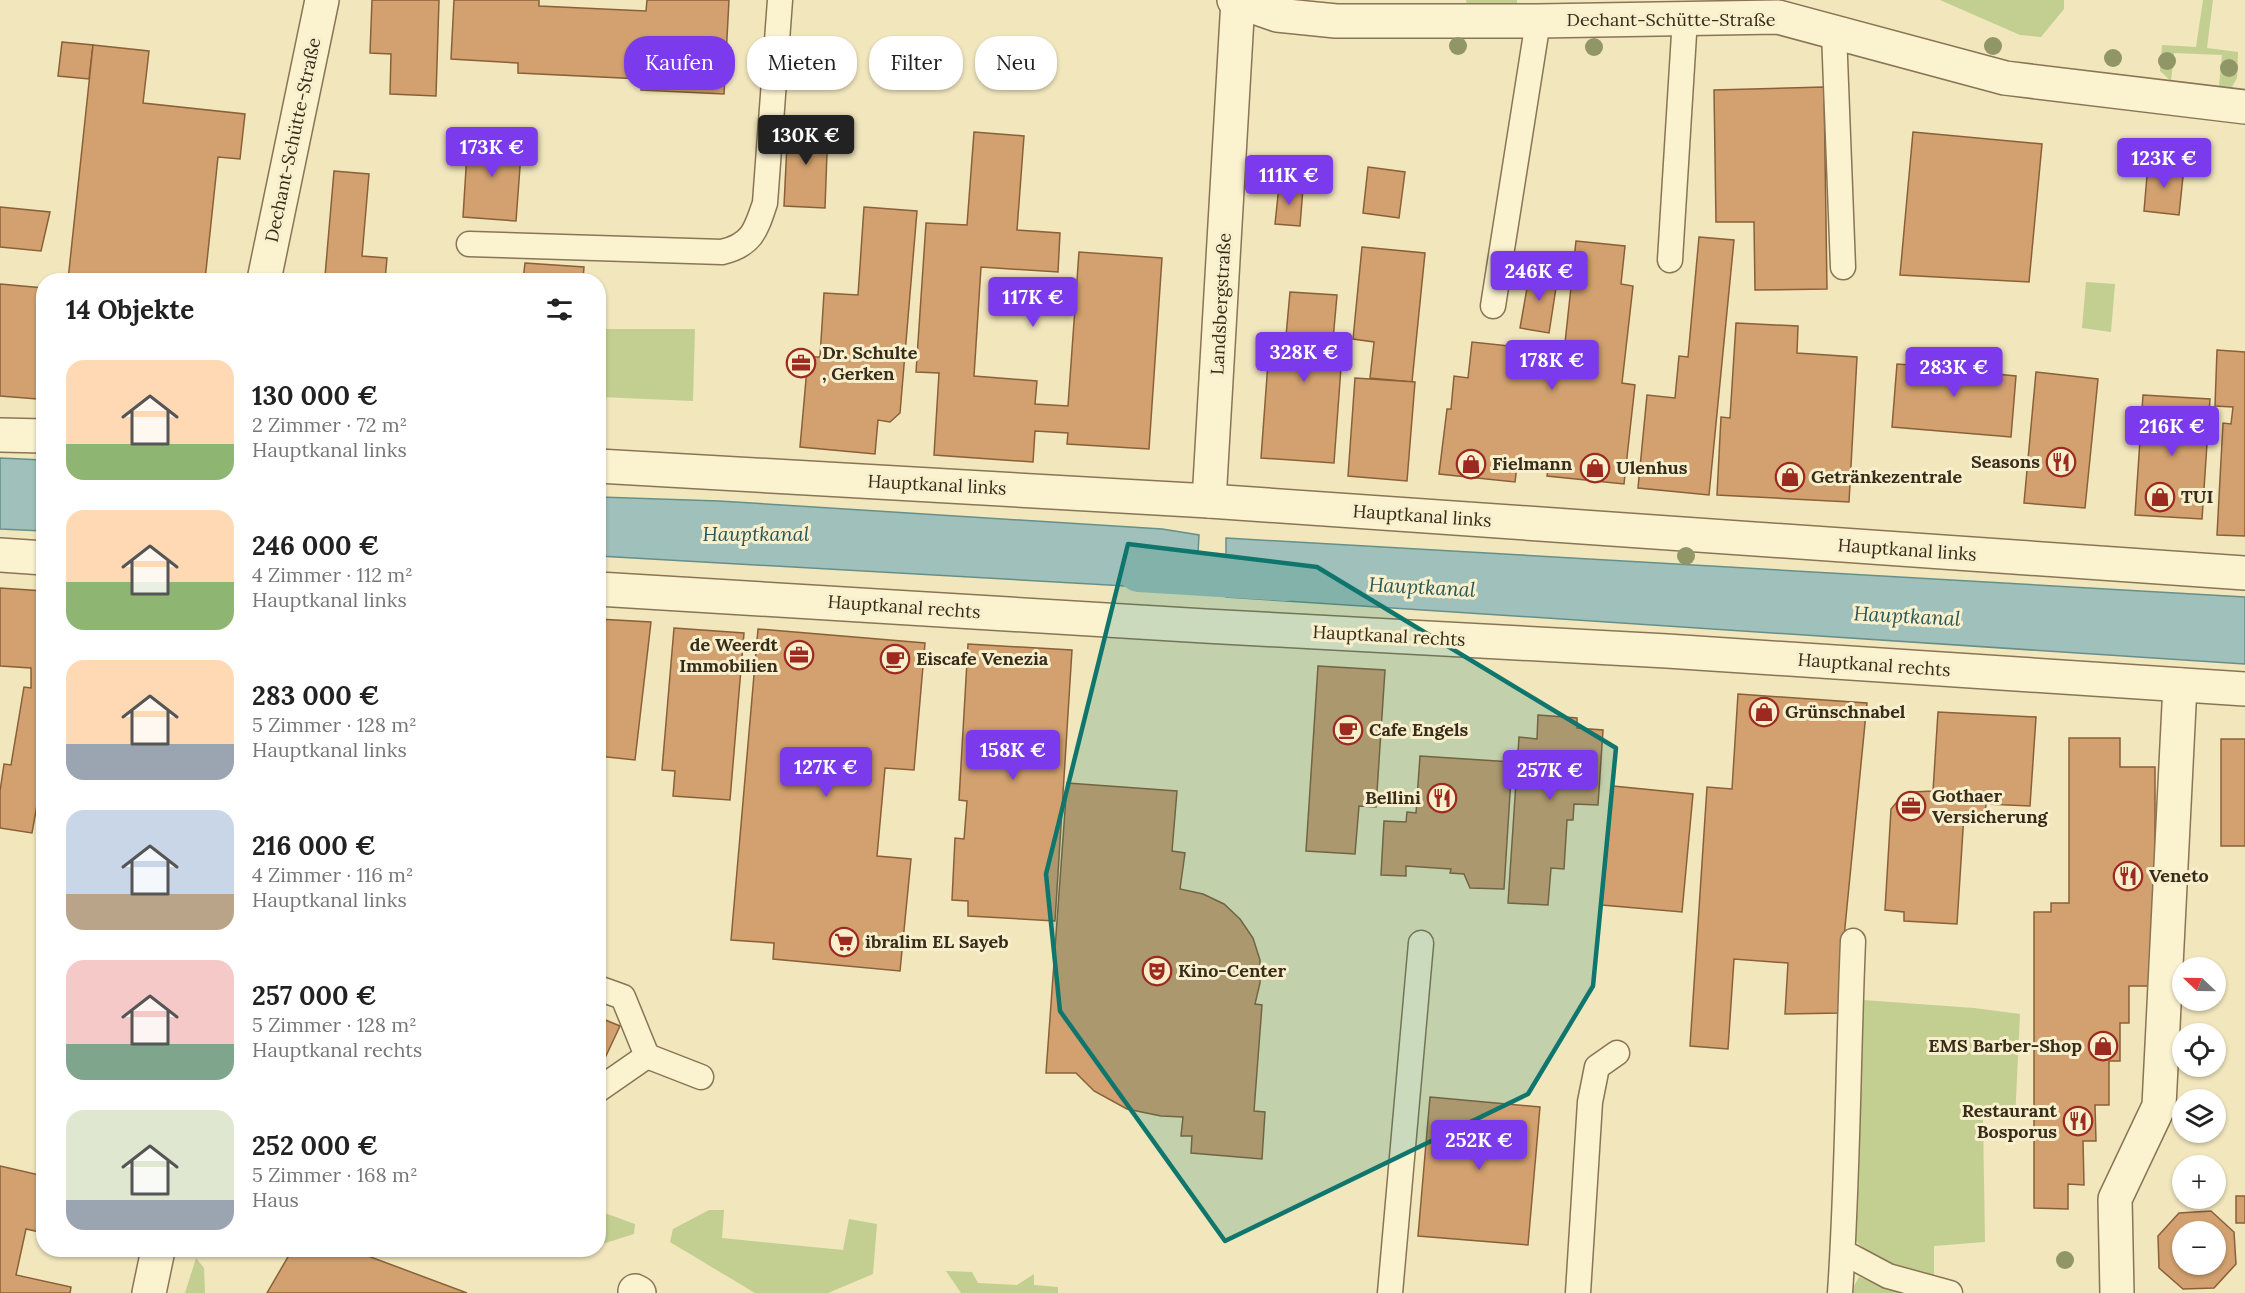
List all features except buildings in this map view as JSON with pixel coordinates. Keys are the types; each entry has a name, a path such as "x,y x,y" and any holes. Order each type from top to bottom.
{"street":[{"name":"Dechant-Schütte-Straße","path":"265,273 322,0"},
{"name":"Dechant-Schütte-Straße","path":"1236,0 1277,15 1336,21 1538,21 1778,17 2006,78 2245,107"},
{"name":"Landsbergstraße","path":"1209,501 1236,0"},
{"path":"0,435 36,436"},
{"name":"Hauptkanal links","path":"606,466 1209,501 2245,573"},
{"path":"0,555 36,557"},
{"name":"Hauptkanal rechts","path":"606,589 1205,626 1655,650 2245,689"},
{"path":"2117,1293 2115,1199 2159,1106 2180,685"},
{"path":"149,1293 157,1257"}],"lane":[{"path":"469,243 722,252 738,248 757,228 765,203 780,0"},
{"path":"1670,260 1685,18"},
{"path":"1493,306 1538,21"},
{"path":"1834,32 1843,267"},
{"path":"1840,1293 1846,1213 1848,1064 1853,941"},
{"path":"1390,1293 1421,943"},
{"path":"606,991 623,997 647,1056 701,1077"},
{"path":"1578,1293 1590,1102 1597,1067 1617,1053"},
{"path":"606,1084 647,1056"},
{"path":"1843,1252 1888,1276 1950,1293"}],"highlighted area":[{"path":"1128,544 1317,567 1616,748 1593,986 1528,1094 1225,1241 1060,1011 1046,874"}],"green space":[{"path":"1466,0 1517,0 1517,7 1467,6"},
{"path":"1940,0 2064,0 2064,9 2041,37 2020,35"},
{"path":"2203,0 2213,0 2207,48 2238,52 2237,78 2232,87 2219,86 2222,55 2174,53 2171,81 2160,71 2162,45 2196,47"},
{"path":"2086,282 2115,284 2111,332 2082,328"},
{"path":"606,329 695,329 693,401 606,397"},
{"path":"1863,1000 1974,1008 2020,1014 2015,1120 1983,1119 1985,1242 1934,1246 1934,1279 1881,1260 1854,1239"},
{"path":"709,1210 724,1210 722,1238 843,1250 849,1219 877,1224 873,1274 828,1293 755,1293 670,1242 673,1229"},
{"path":"606,1214 635,1224 634,1234 606,1243"},
{"path":"196,1258 204,1268 205,1293 185,1293"},
{"path":"946,1271 972,1272 978,1283 1017,1285 1034,1274 1034,1285 1058,1287 1058,1293 961,1293"},
{"path":"1859,1277 1903,1293 1850,1293"}],"water":[{"path":"0,458 36,460 36,531 0,529"},
{"name":"Hauptkanal","path":"606,497 719,501 1162,529 1199,535 1196,590 606,556"},
{"path":"1226,538 2245,597 2245,664 1226,597"}],"waterway":[{"name":"Hauptkanal","path":"1139,570 1285,579"}],"place":[{"name":"Dr. Schulte , Gerken","path":"801,363"},
{"name":"Seasons","path":"2061,462"},
{"name":"Fielmann","path":"1471,464"},
{"name":"Ulenhus","path":"1595,468"},
{"name":"Getränkezentrale","path":"1790,477"},
{"name":"TUI","path":"2160,497"},
{"name":"de Weerdt Immobilien","path":"799,655"},
{"name":"Eiscafe Venezia","path":"895,659"},
{"name":"Grünschnabel","path":"1764,712"},
{"name":"Cafe Engels","path":"1348,730"},
{"name":"Bellini","path":"1442,798"},
{"name":"Gothaer Versicherung","path":"1911,806"},
{"name":"Veneto","path":"2128,876"},
{"name":"ibralim EL Sayeb","path":"844,942"},
{"name":"Kino-Center","path":"1157,971"},
{"name":"EMS Barber-Shop","path":"2103,1046"},
{"name":"Restaurant Bosporus","path":"2078,1121"}]}
